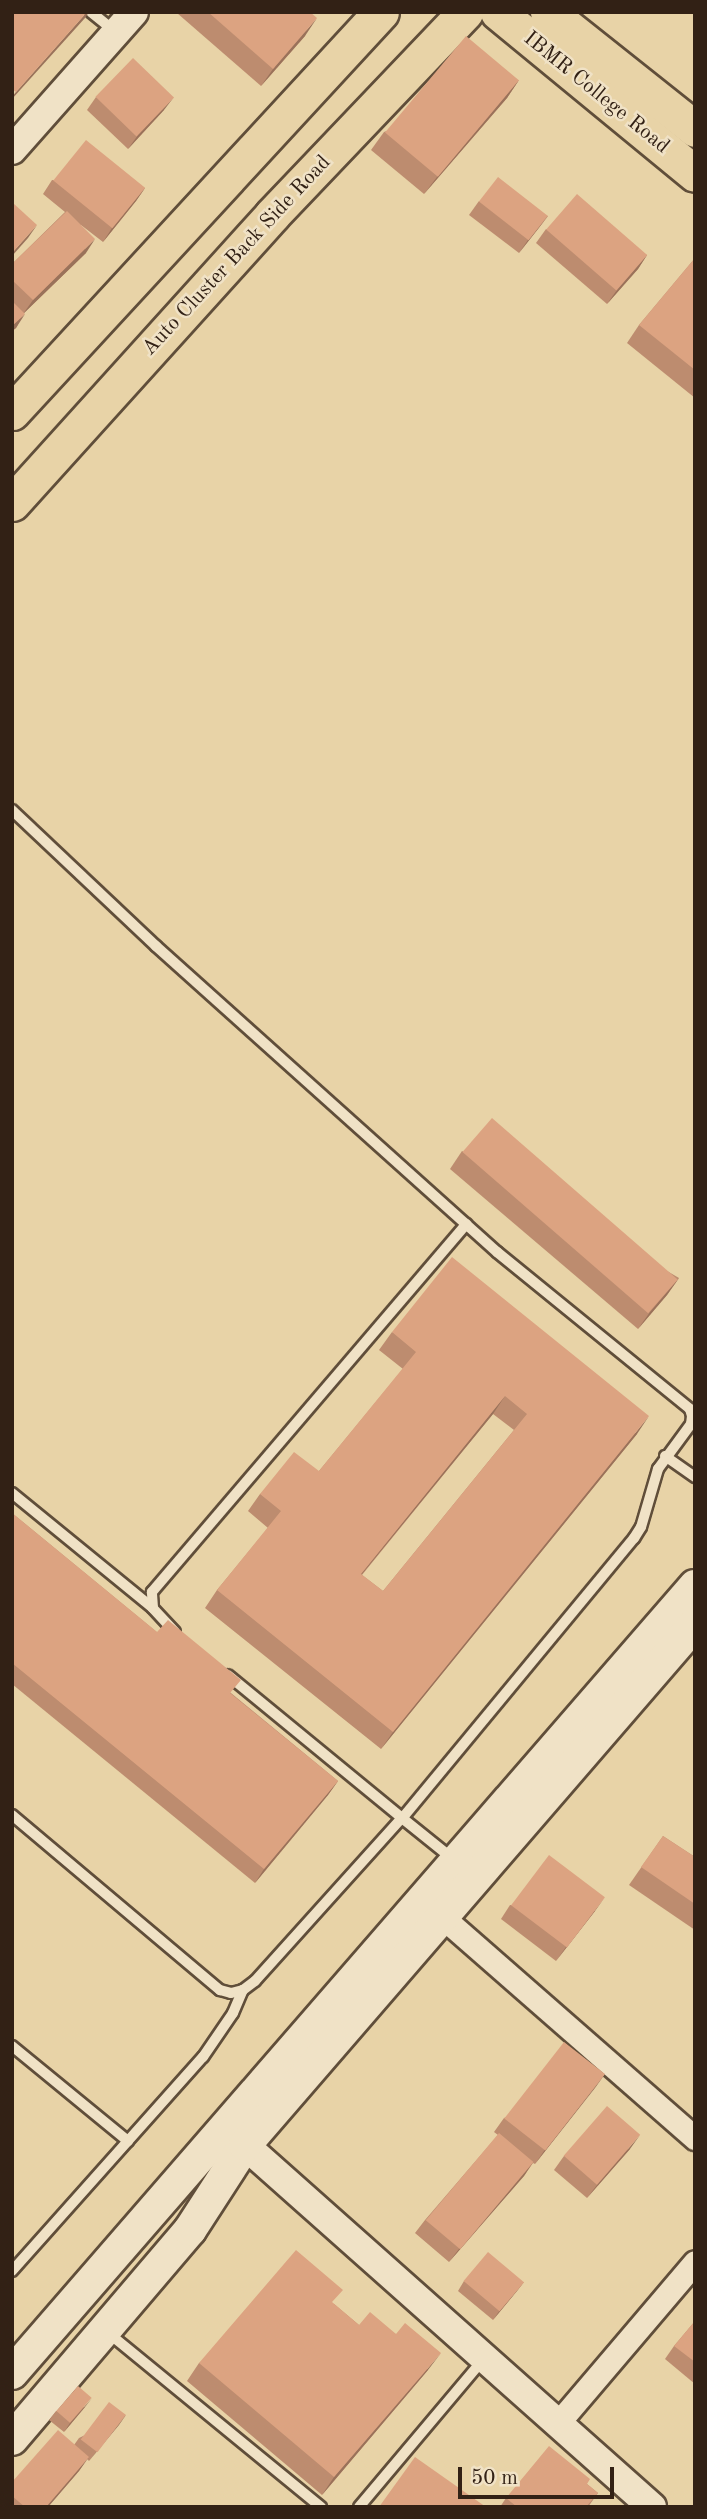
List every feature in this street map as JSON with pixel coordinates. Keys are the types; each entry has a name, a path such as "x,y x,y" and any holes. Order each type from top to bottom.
{"main road":[{"path":"12,412 381,12"},
{"name":"Auto Cluster Back Side Road","path":"12,503 272,215 465,12"},
{"name":"IBMR College Road","path":"498,12 695,174"},
{"name":"IBMR College Road","path":"548,12 695,129"},
{"path":"432,1908 455,1861 695,1586"},
{"path":"12,2373 235,2136 432,1908 695,1624"},
{"path":"12,2439 190,2230 210,2194 235,2136"},
{"path":"12,2407 173,2218 210,2194"}],"street":[{"path":"12,150 125,22"},
{"path":"432,1908 695,2138"},
{"path":"235,2136 652,2507"},
{"path":"558,2423 695,2262"}],"lane":[{"path":"91,12 125,22"},
{"path":"12,1815 220,1990 231,1993 243,1990 255,1981 402,1818 634,1538 642,1527 658,1469 691,1424 690,1409 466,1224 14,815"},
{"path":"153,1608 152,1592 167,1573 466,1224"},
{"path":"665,1456 695,1477"},
{"path":"12,1493 153,1608 163,1622 183,1639"},
{"path":"215,1664 455,1861"},
{"path":"12,2271 202,2057 233,2013 243,1990"},
{"path":"12,2046 128,2141"},
{"path":"105,2330 321,2507"},
{"path":"359,2507 485,2358"}],"building":[{"path":"12,12 87,12 16,92 12,89"},
{"path":"208,12 310,12 317,18 273,69"},
{"path":"466,36 519,80 438,177 385,133"},
{"path":"133,58 174,98 136,136 95,97"},
{"path":"86,140 145,188 112,228 53,180"},
{"path":"498,177 548,216 529,240 479,201"},
{"path":"577,194 647,255 616,290 546,229"},
{"path":"12,204 37,225 12,253"},
{"path":"67,211 95,239 33,300 12,280 12,264"},
{"path":"695,258 695,370 639,325"},
{"path":"12,301 25,314 12,326"},
{"path":"492,1118 678,1279 648,1313 462,1152"},
{"path":"452,1257 649,1416 393,1732 217,1590 281,1511 260,1494 294,1452 319,1471 416,1352 392,1332","holes":["505,1396 527,1414 383,1591 361,1574"]},
{"path":"12,1513 157,1632 168,1620 241,1680 230,1693 338,1781 264,1869 12,1663"},
{"path":"663,1836 695,1857 695,1904 641,1867"},
{"path":"549,1855 605,1897 567,1947 511,1905"},
{"path":"564,2042 605,2074 545,2150 504,2118"},
{"path":"607,2106 640,2135 597,2185 564,2156"},
{"path":"499,2133 533,2162 460,2249 426,2220"},
{"path":"296,2250 343,2290 332,2302 359,2325 370,2312 396,2334 405,2323 441,2353 334,2477 199,2363"},
{"path":"488,2252 524,2282 500,2311 464,2281"},
{"path":"695,2321 695,2362 674,2346"},
{"path":"78,2386 92,2398 70,2423 56,2411"},
{"path":"109,2402 126,2415 97,2452 81,2440"},
{"path":"58,2430 89,2457 46,2507 25,2507 12,2496 12,2482"},
{"path":"549,2446 590,2479 587,2484 598,2493 586,2507 517,2507 506,2498"},
{"path":"415,2457 486,2507 379,2507"}]}
